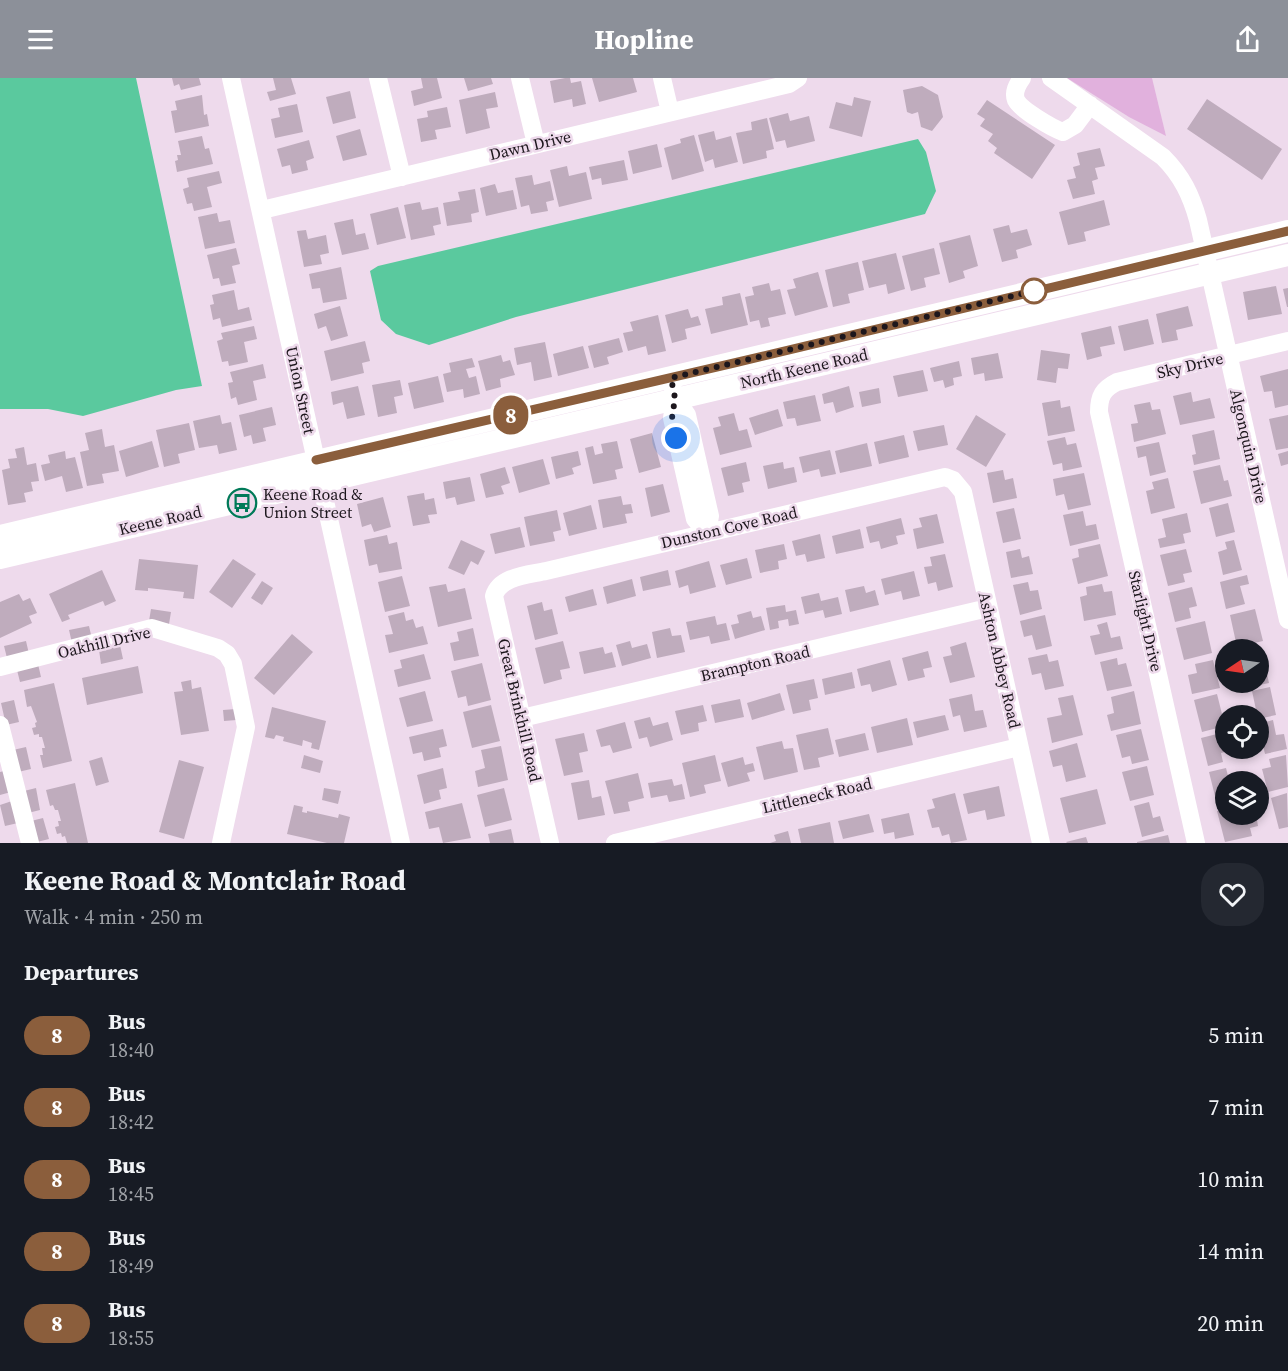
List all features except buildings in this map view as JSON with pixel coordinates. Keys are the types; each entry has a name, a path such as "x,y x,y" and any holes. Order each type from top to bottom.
{"main road":[{"name":"North Keene Road","path":"321,482 673,388 1288,231"},
{"name":"North Keene Road","path":"316,460 569,402 673,388 1288,255"},
{"path":"321,482 327,473 344,464 521,423 569,402"},
{"path":"124,529 176,507 294,479 309,469 316,460"},
{"name":"Keene Road","path":"0,536 316,460"},
{"name":"Keene Road","path":"0,558 321,482"}],"street":[{"name":"Union Street","path":"231,78 401,843"},
{"path":"378,78 402,177"},
{"path":"520,78 536,144"},
{"path":"662,78 670,112"},
{"name":"Dawn Drive","path":"262,210 789,84 798,78"},
{"path":"1022,78 1015,88 1018,103 1063,132 1075,125 1089,105"},
{"name":"Algonquin Drive","path":"1051,78 1163,157 1175,169 1192,201 1288,620"},
{"name":"Sky Drive","path":"1099,399 1105,388 1117,382 1288,342"},
{"path":"673,388 690,426 710,516 707,533"},
{"name":"Starlight Drive","path":"1099,399 1101,423 1196,843"},
{"name":"Dunston Cove Road","path":"505,581 937,478 945,477 953,480"},
{"name":"Ashton Abbey Road","path":"953,480 963,492 1041,843"},
{"name":"Great Brinkhill Road","path":"505,581 499,585 494,596 550,843"},
{"name":"Brampton Road","path":"522,718 988,608"},
{"name":"Oakhill Drive","path":"0,667 152,628 218,648 227,654 233,664 246,727 221,843"},
{"path":"0,725 30,843"},
{"name":"Littleneck Road","path":"615,843 1019,747"}],"shaded area":[{"path":"0,78 136,78 202,386 176,390 83,416 48,409 0,409"},
{"path":"1067,78 1152,78 1166,136 1129,117"},
{"path":"918,139 926,152 936,191 925,214 516,317 429,345 396,334 381,320 370,271 378,266"}],"bus line":[{"name":"8","path":"316,460 1288,231"}],"place":[{"name":"Keene Road & Union Street","path":"242,503"}],"route":[{"path":"676,438 672,418 675,398 671,378 1034,291"}]}
